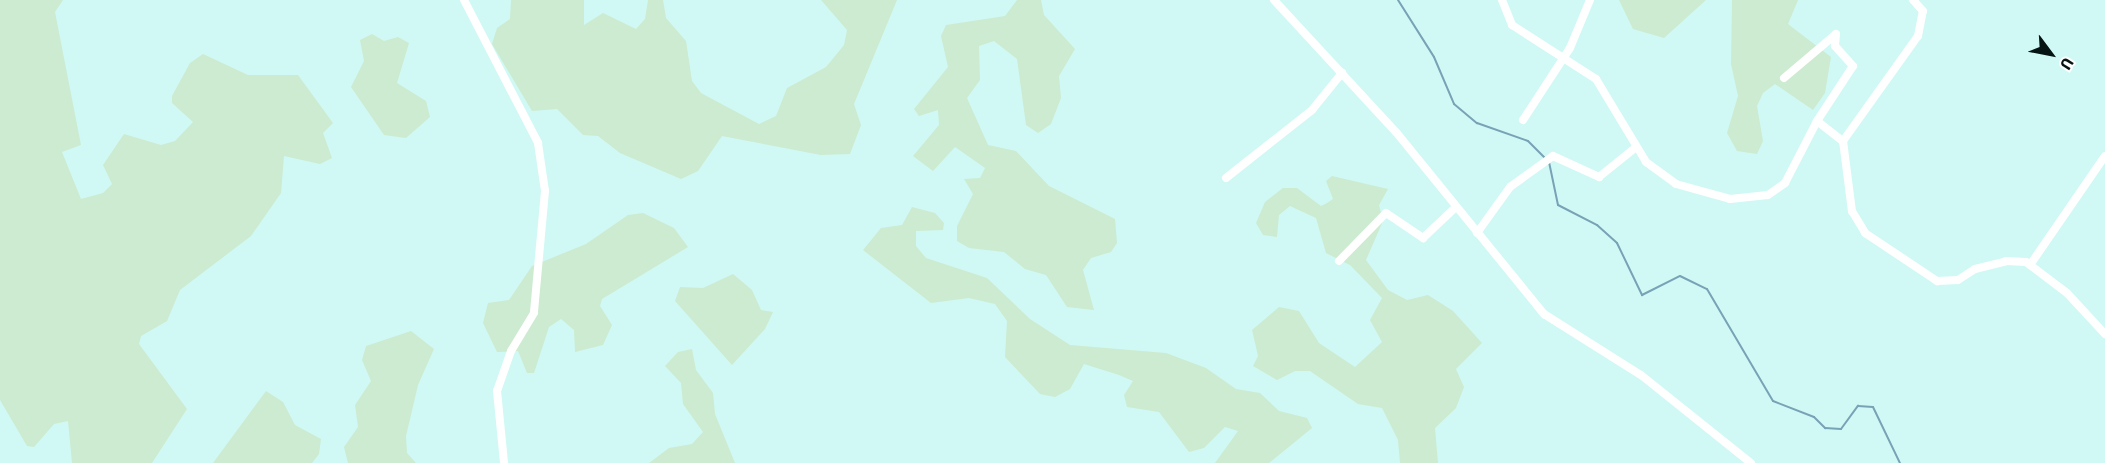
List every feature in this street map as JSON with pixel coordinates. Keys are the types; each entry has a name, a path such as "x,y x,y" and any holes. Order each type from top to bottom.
{"street":[{"path":"464,0 538,143 545,191 534,313 511,351 497,391 504,463"},
{"path":"1274,0 1342,73 1561,329 1641,375 1751,463"},
{"path":"1502,0 1512,25 1596,79 1635,148 1676,184 1742,200 1768,195 1785,183 1817,121 1853,66 1835,46 1836,34 1784,78"},
{"path":"1523,120 1588,14 1590,0"},
{"path":"1843,141 1918,36 1923,11 1913,0"},
{"path":"1227,178 1312,110 1342,73"},
{"path":"1817,121 1843,141 1856,221 1923,273 1947,282 2006,261 2030,265 2067,293 2105,334"},
{"path":"1477,233 1510,187 1553,156 1599,177 1635,148"},
{"path":"2030,265 2105,156"},
{"path":"1339,261 1386,213 1422,238 1456,207"}],"green space":[{"path":"0,0 63,0 55,12 81,145 62,152 81,199 103,193 112,184 103,165 124,134 161,145 175,141 193,122 172,103 172,96 190,63 203,54 248,75 298,75 333,123 323,133 332,158 320,164 284,156 281,193 251,236 180,290 167,321 141,336 139,344 187,409 152,463 72,463 68,421 54,424 34,447 27,446 0,400"},
{"path":"511,0 584,0 584,25 603,13 636,29 645,19 648,0 663,0 666,18 686,41 692,81 701,93 759,124 776,116 787,88 826,67 844,45 847,30 821,0 897,0 854,104 861,125 850,154 821,155 722,136 698,171 681,179 620,153 598,136 583,135 557,109 532,111 492,44 497,28 510,19"},
{"path":"1017,0 1041,0 1044,15 1075,49 1059,76 1061,98 1051,124 1038,133 1026,125 1017,59 994,41 979,46 980,80 967,98 988,145 1016,151 1049,186 1115,219 1117,243 1111,252 1091,258 1083,270 1094,310 1067,307 1046,275 1025,269 1004,252 969,248 957,241 957,226 973,194 964,179 980,178 985,168 955,147 933,171 913,156 939,125 938,110 919,116 914,109 948,67 941,36 946,25 1005,16"},
{"path":"1619,0 1706,0 1664,38 1633,29"},
{"path":"1732,0 1798,0 1788,24 1831,57 1825,93 1813,110 1775,84 1763,93 1757,106 1763,141 1757,154 1737,151 1727,133 1738,96 1731,64"},
{"path":"372,34 384,41 398,37 409,43 397,83 426,101 430,117 406,138 384,135 351,87 364,61 360,40"},
{"path":"1332,176 1388,189 1379,205 1383,221 1366,260 1388,290 1407,300 1428,295 1453,311 1482,343 1456,369 1464,387 1456,408 1435,428 1438,463 1400,463 1398,440 1382,408 1358,404 1310,371 1295,371 1277,380 1253,366 1258,356 1252,330 1279,307 1299,311 1319,343 1355,367 1382,342 1370,320 1382,298 1350,265 1326,253 1316,218 1290,206 1279,215 1277,237 1263,235 1256,223 1265,202 1283,188 1297,188 1321,206 1327,203 1333,199 1326,181"},
{"path":"912,207 935,213 944,223 943,230 916,231 916,246 926,258 987,278 1030,319 1070,345 1166,353 1206,368 1236,389 1260,393 1279,411 1307,418 1312,428 1269,463 1215,463 1238,431 1225,427 1204,448 1189,452 1159,412 1127,407 1124,395 1133,381 1119,375 1084,364 1070,389 1055,397 1040,394 1005,357 1007,321 995,304 969,298 931,303 863,250 881,228 902,225"},
{"path":"643,213 674,228 688,247 602,299 600,306 612,325 603,345 575,352 574,330 561,319 549,327 534,373 527,373 518,351 497,352 483,323 488,303 509,300 532,266 586,244 628,215"},
{"path":"733,274 752,290 761,310 773,312 765,329 732,365 675,301 680,287 703,288"},
{"path":"411,331 434,349 418,385 406,436 407,453 416,463 348,463 344,447 358,427 355,405 371,381 362,360 366,346"},
{"path":"692,349 696,370 713,393 715,414 735,463 649,463 669,448 692,444 703,432 683,404 681,383 665,366 678,352"},
{"path":"266,391 283,402 295,425 321,439 319,454 312,463 213,463"}],"waterway":[{"path":"1398,0 1434,57 1454,104 1477,123 1528,141 1545,158"},
{"path":"1549,162 1558,205 1597,225 1617,243 1642,295 1680,276 1707,289 1773,401 1814,417 1825,428 1841,429 1858,406 1873,407 1900,463"}]}
